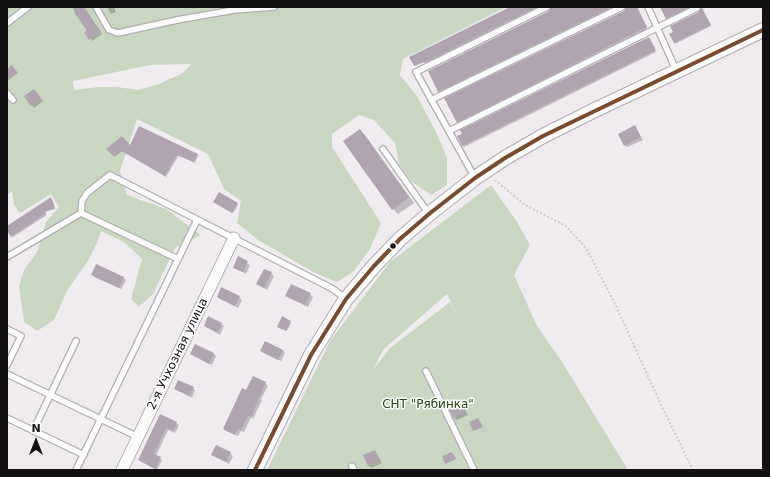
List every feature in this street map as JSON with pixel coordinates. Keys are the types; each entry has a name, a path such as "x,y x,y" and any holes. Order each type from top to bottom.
{"street":[{"path":"255,470 311,355 346,299 388,251 429,214 480,174 543,136 763,30"},
{"name":"2-я Учхозная улица","path":"122,470 139,438 234,238"}],"lane":[{"path":"7,23 28,7"},
{"path":"96,7 109,30 118,33 177,20 234,10 274,7"},
{"path":"480,174 449,131 416,72 547,7"},
{"path":"431,100 622,7"},
{"path":"648,7 677,72"},
{"path":"449,131 697,8"},
{"path":"7,94 13,100"},
{"path":"383,150 429,214"},
{"path":"81,213 82,201 87,193 110,175 333,289 346,299"},
{"path":"7,257 81,213"},
{"path":"81,213 178,259"},
{"path":"76,470 197,220"},
{"path":"7,329 21,336 7,365"},
{"path":"33,431 76,341"},
{"path":"426,371 474,470"},
{"path":"7,374 139,438"},
{"path":"7,418 84,455"}],"path":[{"path":"480,174 525,205 566,226 586,248 614,302 693,470"}],"green space":[{"path":"7,7 506,7 403,59 400,75 417,96 436,132 447,158 447,185 431,195 411,181 399,164 395,143 374,120 359,115 332,134 332,147 381,223 370,249 353,272 337,282 315,273 258,240 237,223 241,201 224,189 208,154 137,119 120,171 127,195 166,209 201,235 175,248 153,294 139,307 131,299 142,259 124,242 101,231 88,261 68,289 54,320 37,331 24,322 19,286 24,270 37,252 46,222 59,207 51,194 20,213 14,205 12,191 7,195","holes":["191,64 183,73 159,84 138,90 117,87 98,87 74,90 73,81 150,65"]},
{"name":"СНТ \"Рябинка\"","path":"491,185 517,222 530,245 514,275 537,326 562,362 628,470 267,470 330,341 390,262","holes":["447,294 459,319 450,302 390,348 372,371 384,349"]}],"building":[{"path":"84,7 101,32 89,40 84,32 87,31 74,12"},
{"path":"510,7 537,7 424,63 423,62 414,66 409,57"},
{"path":"551,7 612,7 438,92 428,71 549,11"},
{"path":"626,7 637,7 647,27 457,123 444,98 624,11"},
{"path":"660,7 689,7 666,19"},
{"path":"701,7 711,25 674,43 669,34 673,32 670,26 699,12"},
{"path":"649,37 656,50 462,146 457,136 462,134 460,130"},
{"path":"12,65 18,73 7,81 7,69"},
{"path":"34,89 41,98 31,106 24,96"},
{"path":"635,125 641,137 624,146 618,134"},
{"path":"139,126 198,154 193,162 177,155 165,176 120,150 113,156 106,149 122,136 130,145"},
{"path":"360,129 409,197 392,210 343,141"},
{"path":"219,192 238,203 232,213 213,202"},
{"path":"51,197 55,208 45,211 46,213 11,237 7,231 7,226"},
{"path":"238,256 248,261 243,272 233,268"},
{"path":"96,264 124,277 119,288 91,275"},
{"path":"264,269 272,272 264,288 256,284"},
{"path":"291,284 311,293 305,305 285,296"},
{"path":"221,287 240,296 235,306 217,297"},
{"path":"208,316 222,323 218,333 204,326"},
{"path":"282,316 291,321 286,331 277,327"},
{"path":"265,341 283,350 278,360 260,351"},
{"path":"195,344 214,353 209,364 190,354"},
{"path":"253,376 266,382 251,417 248,416 241,430 238,429 235,435 223,429 242,388 246,390"},
{"path":"178,380 194,387 189,396 174,389"},
{"path":"462,404 466,412 454,418 449,409"},
{"path":"160,414 177,422 173,431 166,428 154,454 161,457 155,469 138,460"},
{"path":"478,418 483,427 473,431 469,422"},
{"path":"216,445 231,452 226,462 211,455"},
{"path":"375,450 380,460 368,466 363,455"},
{"path":"452,452 456,459 445,464 442,456"}],"transit line":[{"path":"255,470 311,355 346,299 374,266 400,239 475,178 505,158 543,136 763,30"}]}
